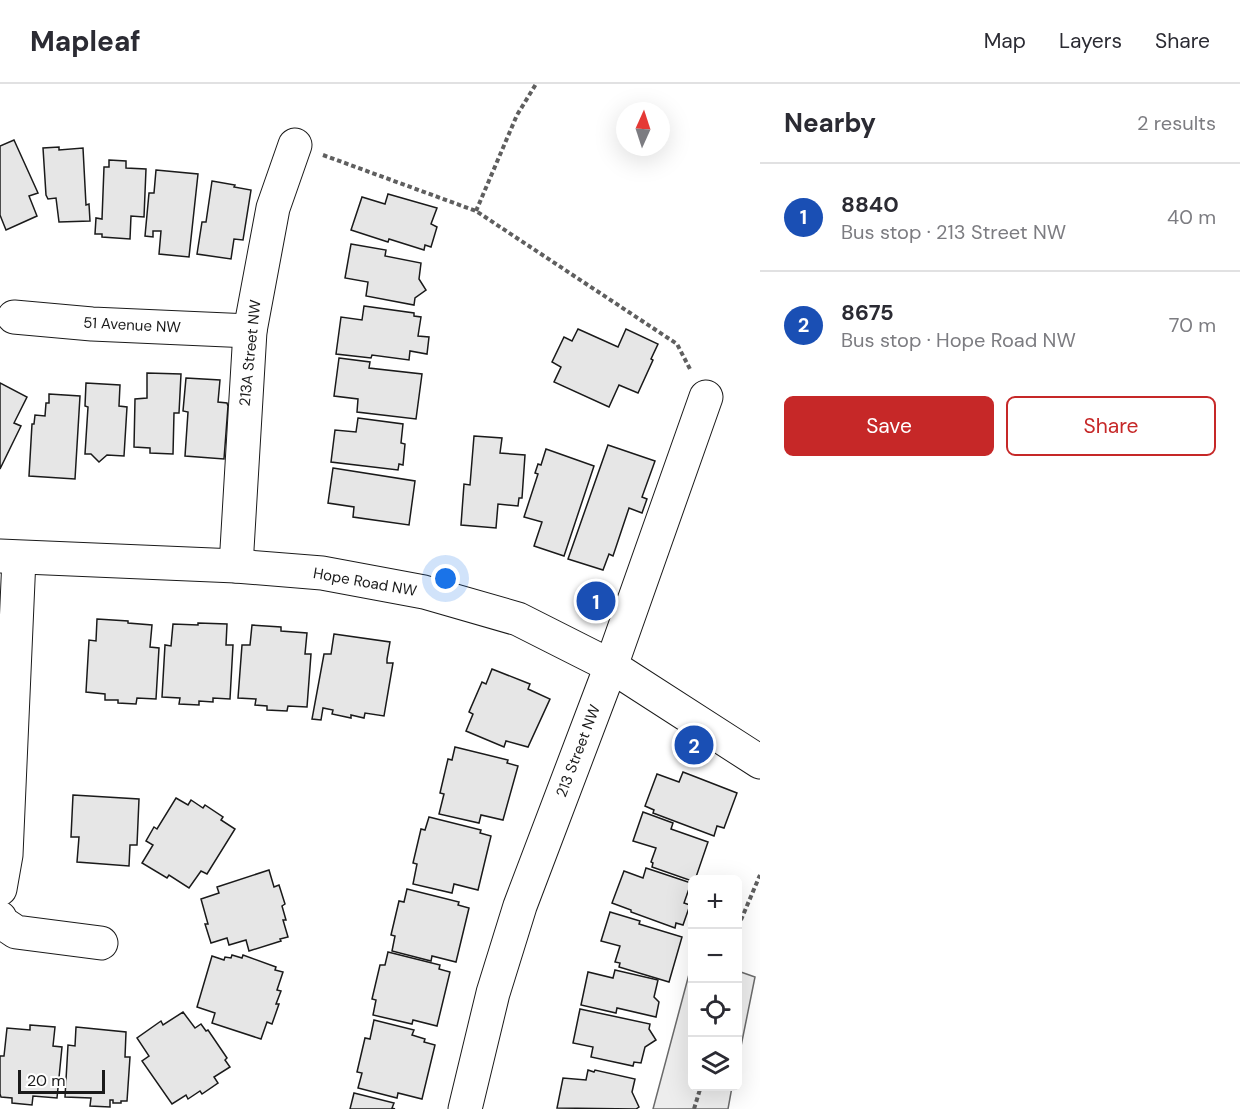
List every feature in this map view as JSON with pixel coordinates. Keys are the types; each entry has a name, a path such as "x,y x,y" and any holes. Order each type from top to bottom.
{"street":[{"name":"213A Street NW","path":"236,566 246,363 250,331 273,208 295,145"},
{"name":"51 Avenue NW","path":"14,317 92,324 250,331"},
{"name":"213 Street NW","path":"465,1109 493,993 520,906 611,666 706,397"},
{"name":"Hope Road NW","path":"9,557 236,566 322,573 424,592 518,619 611,666 760,762"},
{"path":"0,888 6,855 9,557"},
{"path":"0,918 1,922 16,932 101,943"}],"path":[{"path":"476,211 517,115 536,84"},
{"path":"295,145 476,211 677,344 706,397"},
{"path":"742,918 760,875"},
{"path":"694,1109 699,1091"}],"shaded area":[{"path":"742,972 755,977 742,1041"},
{"path":"688,978 688,1091 731,1091 728,1109 653,1109"}],"building":[{"path":"14,140 38,193 29,196 37,216 6,230 0,215 0,146"},
{"path":"59,147 59,150 83,148 86,205 89,204 90,221 59,222 56,198 48,199 46,195 43,148"},
{"path":"109,160 126,161 126,168 146,169 144,217 131,216 130,239 102,237 102,234 95,234 96,218 102,219 104,167 109,167"},
{"path":"156,170 198,174 189,257 159,254 161,231 153,231 153,237 145,236 149,193 154,193"},
{"path":"212,181 251,190 243,240 234,239 231,259 197,254 202,222 206,222"},
{"path":"388,194 437,208 431,224 437,227 431,247 425,245 424,250 351,230 362,197 385,204"},
{"path":"351,244 386,250 385,256 421,263 419,279 426,290 415,298 414,305 366,296 368,282 345,278"},
{"path":"364,306 414,313 414,316 421,317 418,336 429,337 427,354 410,351 409,360 372,355 371,358 336,354 341,317 362,320"},
{"path":"578,329 618,347 626,329 658,344 638,393 619,385 609,407 554,382 561,367 552,362 564,337 572,341"},
{"path":"339,358 370,362 369,368 422,374 416,419 357,412 358,399 334,396"},
{"path":"147,373 181,374 179,413 174,413 173,454 150,453 150,448 134,447 135,399 147,398"},
{"path":"186,378 220,380 218,402 227,403 228,406 224,459 185,456 188,412 183,411"},
{"path":"0,383 27,397 14,423 21,426 0,469"},
{"path":"86,383 120,385 119,406 127,407 124,456 107,455 99,462 91,454 85,454 88,407 85,406"},
{"path":"49,394 80,396 75,479 29,476 32,424 34,424 35,415 45,416"},
{"path":"358,418 403,424 401,443 405,444 403,465 399,464 398,470 331,462 335,430 356,432"},
{"path":"474,436 502,438 500,453 525,455 522,498 519,498 518,506 498,504 496,528 461,525 464,484 470,485"},
{"path":"608,445 655,461 642,497 647,499 642,513 629,508 613,556 609,554 603,570 568,559"},
{"path":"546,449 594,466 564,556 534,546 542,522 524,517 538,474 535,473 538,464 541,465"},
{"path":"333,468 415,481 409,525 353,517 354,507 328,503"},
{"path":"97,619 152,625 150,647 159,648 156,699 137,698 136,704 118,703 118,700 105,700 105,694 86,692 89,640 96,641"},
{"path":"198,623 227,624 226,645 233,645 230,699 213,698 213,702 199,701 199,705 179,704 180,698 162,697 165,645 171,646 173,624 198,625"},
{"path":"252,625 281,627 281,631 307,633 305,654 311,654 307,707 288,706 287,711 267,710 267,706 255,705 256,699 238,698 242,645 250,645"},
{"path":"334,634 390,642 387,663 393,663 384,716 365,713 364,718 351,715 351,718 332,714 333,710 323,708 321,720 312,719 324,654 331,654"},
{"path":"492,669 530,684 528,689 550,699 528,747 506,741 504,747 466,731 473,714 469,712 482,682 486,684"},
{"path":"455,747 508,760 507,763 518,766 503,820 481,815 479,823 439,814 444,794 440,793 448,759 452,760"},
{"path":"683,772 737,793 724,828 717,826 714,836 653,813 654,810 645,806 657,774 679,782"},
{"path":"73,795 139,799 137,845 130,845 129,866 77,862 79,837 71,837"},
{"path":"176,798 188,805 191,800 203,808 205,805 223,817 221,820 235,829 207,874 201,871 189,888 169,875 167,878 142,863 153,845 146,841 154,827 157,829"},
{"path":"643,812 673,823 671,829 708,842 697,875 688,875 688,880 652,867 651,862 656,848 633,841"},
{"path":"429,817 481,830 480,833 491,836 478,890 454,884 452,893 413,884 417,864 413,863 421,829 425,830"},
{"path":"646,868 688,882 684,903 688,904 688,911 683,925 676,923 675,928 612,903 624,871 643,878"},
{"path":"269,870 274,887 279,885 285,904 282,906 286,920 283,920 288,937 249,951 246,940 229,945 227,938 211,943 201,899 219,893 217,887"},
{"path":"407,889 459,902 458,905 469,908 456,962 432,956 431,961 392,951 395,936 391,935 399,901 404,902"},
{"path":"610,912 640,921 639,924 682,937 669,982 619,967 620,963 615,962 620,946 601,941"},
{"path":"388,952 440,965 439,969 450,972 437,1026 413,1020 412,1024 373,1015 376,1000 372,999 380,965 385,965"},
{"path":"232,955 242,958 243,955 276,967 275,970 283,972 277,990 281,991 276,1004 279,1004 272,1024 267,1022 261,1039 212,1023 215,1013 197,1007 212,956 224,960 225,957 231,958"},
{"path":"615,970 658,980 654,997 659,1002 656,1017 617,1008 616,1013 581,1005 588,972 613,978"},
{"path":"580,1009 650,1024 649,1029 656,1040 645,1047 641,1063 634,1062 633,1066 591,1057 593,1047 573,1043"},
{"path":"183,1012 195,1028 201,1024 206,1031 208,1030 227,1058 225,1060 230,1067 214,1077 218,1083 202,1094 200,1091 188,1099 186,1095 172,1104 142,1061 149,1056 137,1038 161,1021 163,1025"},
{"path":"374,1020 414,1030 412,1035 435,1045 422,1099 398,1093 397,1098 358,1088 362,1073 357,1072 365,1038 370,1039"},
{"path":"30,1025 55,1027 53,1046 62,1047 57,1098 33,1096 32,1105 12,1103 12,1098 1,1097 0,1094 0,1056 4,1056 7,1028 30,1030"},
{"path":"76,1027 126,1032 125,1057 130,1057 127,1101 113,1103 113,1100 110,1100 110,1107 90,1106 91,1098 65,1097 68,1045 75,1046"},
{"path":"588,1070 635,1079 632,1092 639,1107 636,1109 557,1108 563,1078 586,1080"},
{"path":"354,1093 394,1103 392,1108 395,1109 350,1109"}],"place":[{"name":"8840","path":"596,601"},
{"name":"8675","path":"694,745"}]}
